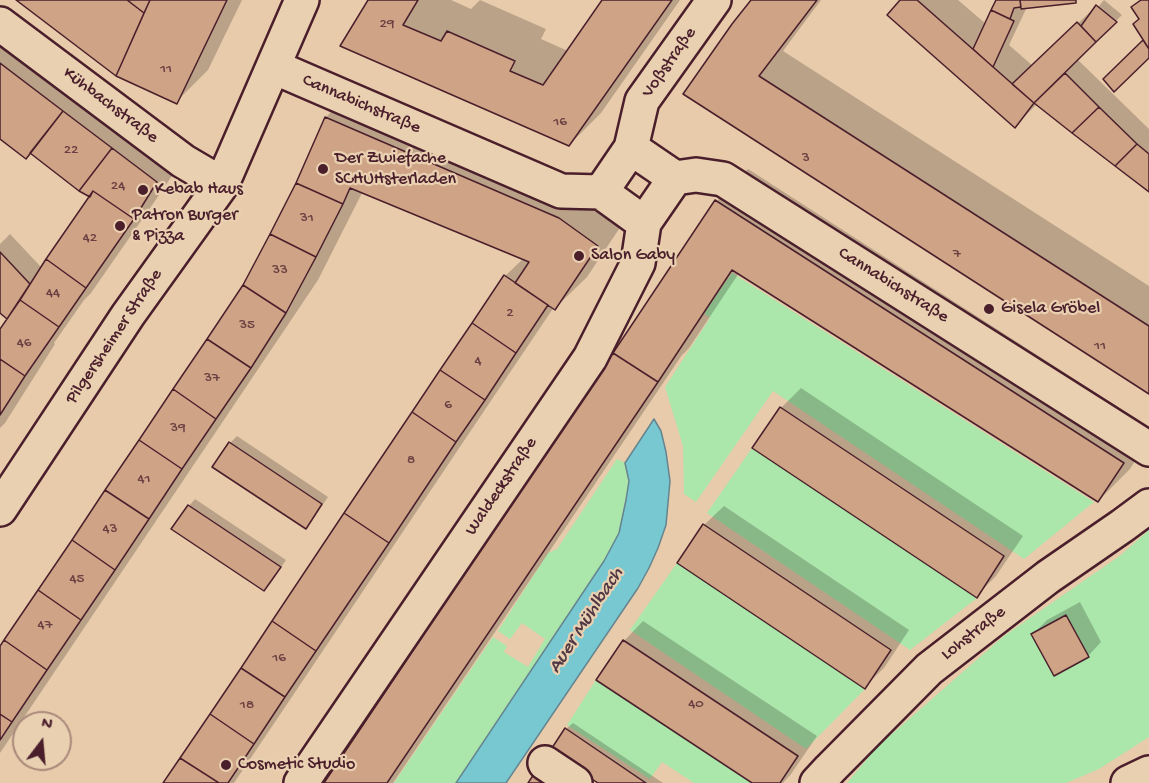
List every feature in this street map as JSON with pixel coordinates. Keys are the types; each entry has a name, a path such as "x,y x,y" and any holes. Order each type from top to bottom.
{"street":[{"name":"Pilgersheimer Straße","path":"0,509 128,315 222,184 302,0"},
{"name":"Voßstraße","path":"600,192 631,148 642,101 714,0"},
{"name":"Kühbachstraße","path":"0,24 183,161 222,184"},
{"name":"Cannabichstraße","path":"274,67 561,191 600,192"},
{"path":"631,148 675,178"},
{"name":"Cannabichstraße","path":"675,178 696,175 723,179 1149,448"},
{"name":"Waldeckstraße","path":"301,783 590,358 638,263 644,223 675,178"},
{"path":"600,192 644,223"},
{"name":"Lohstraße","path":"818,783 930,669 1048,577 1149,506"},
{"path":"545,763 574,783"},
{"path":"1128,783 1149,773"}],"green space":[{"path":"732,273 1094,502 1024,559 773,391 696,502 684,494 683,446 665,387 710,318 704,313"},
{"path":"752,448 977,598 910,650 707,513"},
{"path":"617,459 625,463 629,481 619,533 604,561 456,783 394,783 493,637 507,646 504,652 528,667 545,639 522,623 510,639 498,631 548,553 557,549"},
{"path":"1149,530 1149,737 1099,769 1066,783 847,783 877,747 1004,636 1121,555"},
{"path":"677,563 865,689 806,749 630,630"},
{"path":"596,680 752,783 694,783 662,762 650,779 567,725"}],"water":[{"name":"Auer Mühlbach","path":"654,419 661,431 670,481 666,525 649,568 638,588 506,783 456,783 604,561 619,533 629,481 625,463"}],"building":[{"path":"16,0 127,0 144,13 116,76"},
{"path":"127,0 150,0 144,13"},
{"path":"150,0 227,0 177,104 116,76"},
{"path":"368,0 418,0 403,25 441,41 447,31 515,61 510,71 543,85 602,0 672,0 569,146 340,46"},
{"path":"751,0 817,0 759,76 1149,326 1149,394 683,94"},
{"path":"900,0 917,0 1034,103 1015,128 887,15"},
{"path":"996,0 1020,0 1021,7 1014,8 1010,19 991,10"},
{"path":"1020,0 1076,0 1076,3 1021,9"},
{"path":"1141,0 1149,0 1149,49 1133,24 1139,19 1131,7"},
{"path":"1096,5 1117,22 1096,42 1081,26"},
{"path":"991,10 1014,21 993,67 973,49"},
{"path":"1077,22 1096,42 1034,103 1012,84"},
{"path":"1143,40 1149,49 1149,58 1114,92 1103,79"},
{"path":"0,63 63,111 26,159 0,139"},
{"path":"1065,73 1099,107 1072,133 1034,103"},
{"path":"1099,107 1137,144 1115,166 1072,133"},
{"path":"63,111 112,148 79,191 30,153"},
{"path":"325,117 559,218 598,246 555,310 515,283 529,262 350,188 343,204 296,183"},
{"path":"1137,144 1149,154 1149,192 1115,166"},
{"path":"112,148 157,182 134,219 93,191 90,197 79,191"},
{"path":"296,183 343,204 316,257 270,234"},
{"path":"93,191 134,219 86,288 46,259"},
{"path":"715,200 1124,463 1098,502 732,270 658,382 613,353"},
{"path":"270,234 316,257 286,313 243,285"},
{"path":"0,252 30,284 7,319 0,313"},
{"path":"46,259 86,288 59,327 20,300"},
{"path":"504,275 548,305 516,353 472,323"},
{"path":"243,285 286,313 251,368 207,339"},
{"path":"20,300 59,327 25,376 0,359 0,329"},
{"path":"472,323 516,353 485,400 440,370"},
{"path":"207,339 251,368 216,419 173,389"},
{"path":"613,353 658,382 387,783 324,783"},
{"path":"0,359 25,376 0,415"},
{"path":"440,370 485,400 456,442 412,412"},
{"path":"173,389 216,419 182,469 139,440"},
{"path":"780,407 1004,556 977,598 752,448"},
{"path":"412,412 456,442 389,543 344,513"},
{"path":"139,440 182,469 149,519 105,490"},
{"path":"229,442 322,504 306,529 212,467"},
{"path":"105,490 149,519 115,570 72,540"},
{"path":"188,505 281,567 264,591 171,529"},
{"path":"344,513 389,543 316,651 272,621"},
{"path":"703,524 891,650 865,689 677,563"},
{"path":"72,540 115,570 81,620 38,590"},
{"path":"38,590 81,620 47,670 4,640"},
{"path":"1066,615 1089,657 1054,676 1031,634"},
{"path":"272,621 316,651 285,697 241,668"},
{"path":"4,640 47,670 19,711 12,711 12,722 0,714 0,646"},
{"path":"623,640 798,756 780,783 752,783 596,680"},
{"path":"241,668 285,697 254,744 210,714"},
{"path":"0,714 12,722 0,740"},
{"path":"210,714 254,744 228,783 219,783 180,758"},
{"path":"565,728 646,783 598,783 550,751"},
{"path":"180,758 219,783 163,783"},
{"path":"534,774 547,783 528,783"}],"place":[{"name":"Der Zwiefache SCHUHsterladen","path":"323,169"},
{"name":"Kebab Haus","path":"143,190"},
{"name":"Patron Burger & Pizza","path":"120,226"},
{"name":"Salon Gaby","path":"579,256"},
{"name":"Gisela Gröbel","path":"989,309"},
{"name":"Cosmetic Studio","path":"226,765"}]}
